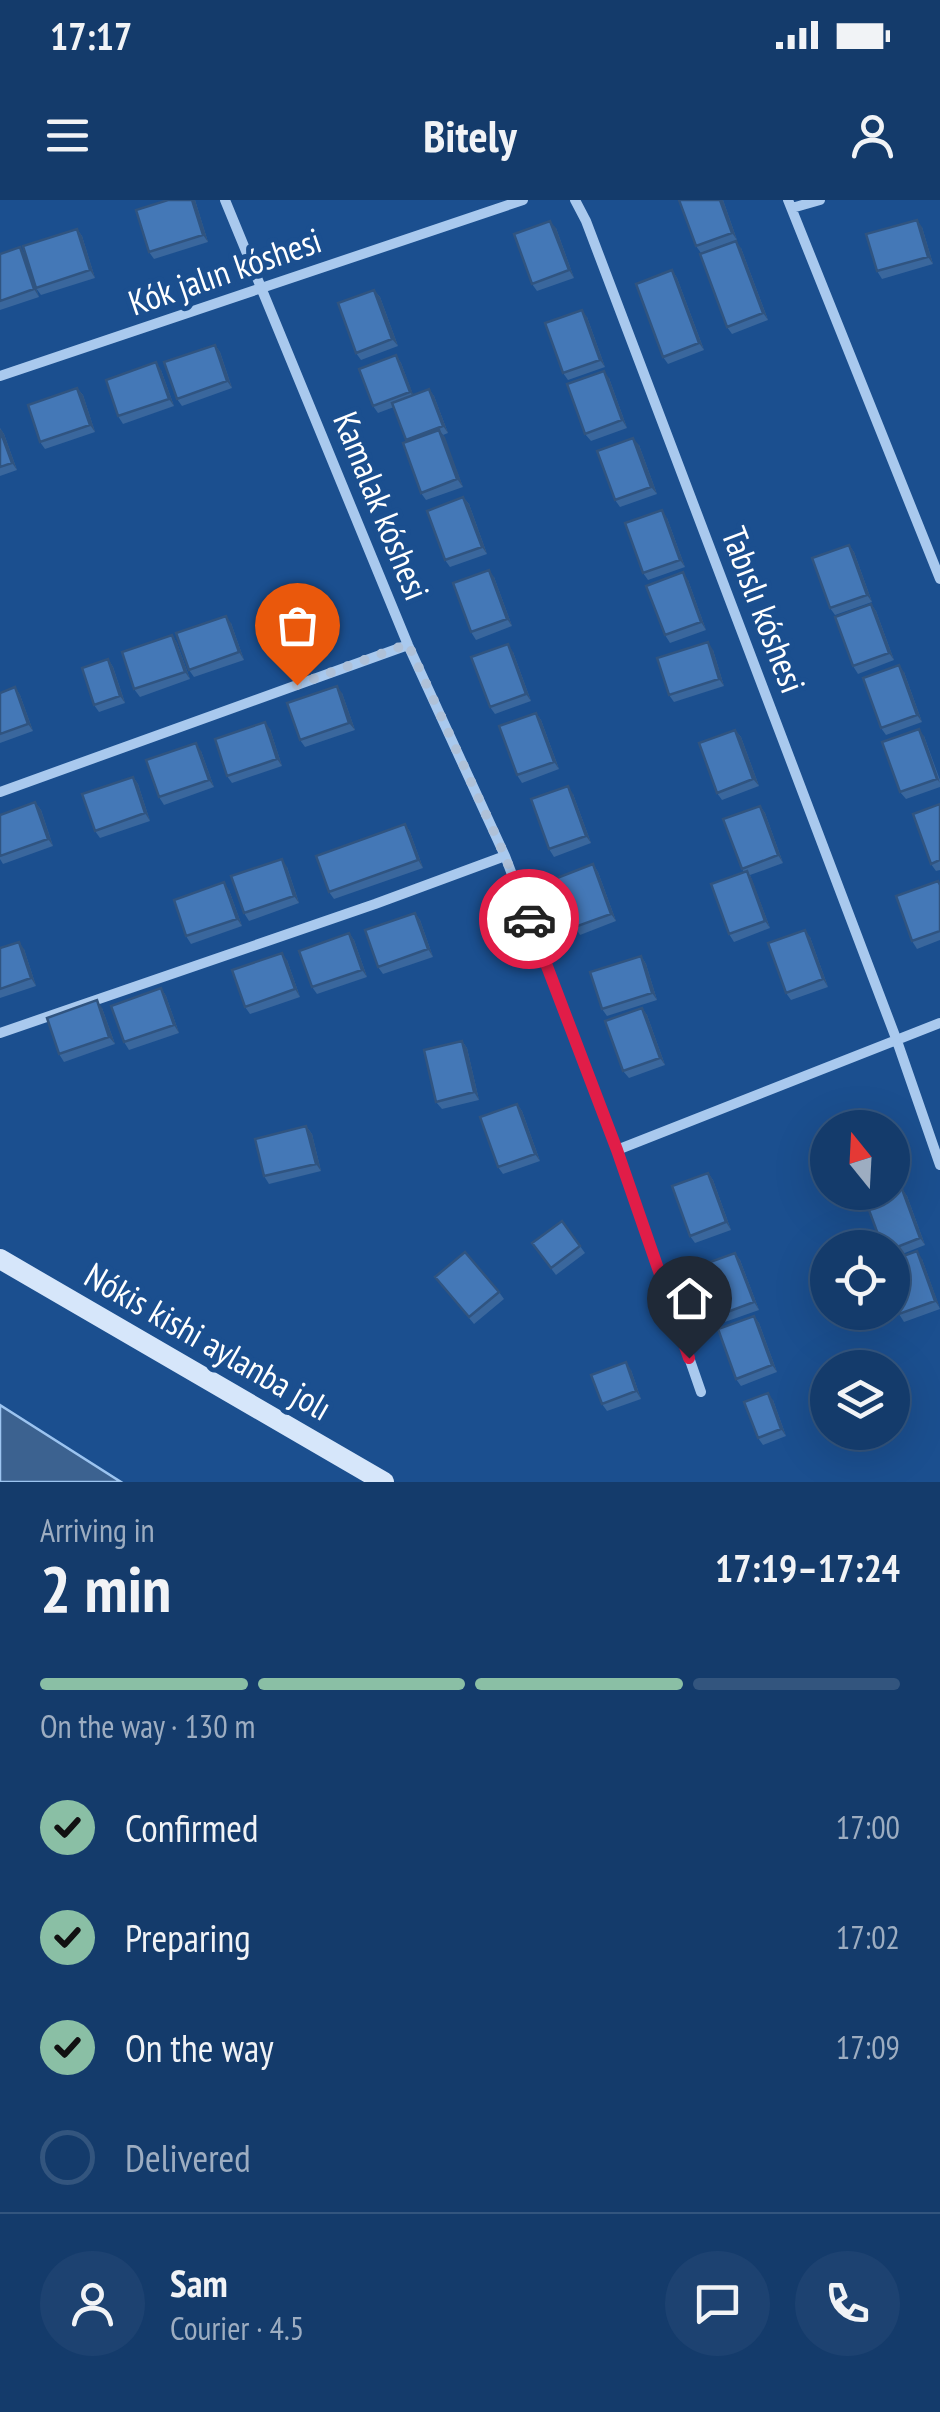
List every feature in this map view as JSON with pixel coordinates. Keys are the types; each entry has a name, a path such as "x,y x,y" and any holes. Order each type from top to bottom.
{"main road":[{"name":"Nókis kishi aylanba jolı","path":"0,1258 384,1482"}],"street":[{"name":"Kamalak kóshesi","path":"225,200 408,644 505,856 617,1150 701,1392"},
{"name":"Kók jalın kóshesi","path":"0,376 523,200"},
{"name":"Tabıslı kóshesi","path":"575,200 897,1040 940,1166"},
{"path":"820,200 790,204 940,579"},
{"path":"0,792 408,644"},
{"path":"0,1033 505,856"},
{"path":"617,1150 940,1023"}],"water":[{"path":"0,1405 121,1482 0,1482"}],"building":[{"path":"168,200 192,200 203,235 149,252 136,210"},
{"path":"679,200 720,200 732,233 696,246"},
{"path":"917,220 928,257 877,271 866,234"},
{"path":"550,221 569,270 532,284 514,234"},
{"path":"77,229 90,270 36,288 23,246"},
{"path":"736,241 763,313 727,327 700,254"},
{"path":"20,247 34,289 0,301 0,254"},
{"path":"672,270 699,343 663,357 636,284"},
{"path":"374,290 392,339 356,353 338,303"},
{"path":"582,310 600,360 563,373 545,323"},
{"path":"215,345 227,381 177,399 164,362"},
{"path":"396,355 410,392 373,406 359,369"},
{"path":"156,362 169,399 118,416 106,380"},
{"path":"604,371 622,420 585,434 567,384"},
{"path":"77,388 90,425 40,442 28,405"},
{"path":"429,389 443,426 406,440 392,403"},
{"path":"0,430 12,463 0,467"},
{"path":"439,430 457,479 421,493 403,443"},
{"path":"633,438 651,487 615,500 597,451"},
{"path":"463,497 482,547 445,560 427,511"},
{"path":"662,510 680,560 643,573 625,523"},
{"path":"849,545 867,595 830,608 812,558"},
{"path":"489,570 507,619 471,632 453,583"},
{"path":"683,572 701,622 665,635 646,586"},
{"path":"871,604 889,653 853,666 835,617"},
{"path":"226,616 239,652 189,670 176,633"},
{"path":"172,635 185,672 134,689 122,652"},
{"path":"708,642 719,679 669,695 657,658"},
{"path":"508,644 526,694 490,707 471,657"},
{"path":"108,659 120,696 94,705 82,668"},
{"path":"899,665 917,715 881,728 863,678"},
{"path":"337,686 349,723 300,740 287,703"},
{"path":"15,687 28,724 0,734 0,693"},
{"path":"536,713 554,762 517,775 499,726"},
{"path":"265,722 277,759 227,776 215,739"},
{"path":"919,729 937,779 900,792 882,742"},
{"path":"735,730 753,779 717,793 699,743"},
{"path":"196,743 209,780 159,797 146,760"},
{"path":"133,777 145,813 95,831 82,794"},
{"path":"568,786 586,836 549,849 531,799"},
{"path":"35,802 48,839 0,856 0,815"},
{"path":"940,804 940,860 931,864 913,814"},
{"path":"760,806 778,855 742,869 723,819"},
{"path":"405,824 418,860 329,892 316,856"},
{"path":"282,859 294,896 244,913 231,876"},
{"path":"593,864 611,914 575,927 557,878"},
{"path":"747,871 765,921 729,934 711,884"},
{"path":"938,881 940,931 912,941 896,896"},
{"path":"224,882 237,919 186,936 174,900"},
{"path":"415,913 428,949 378,967 365,930"},
{"path":"805,930 823,979 786,993 768,943"},
{"path":"349,933 362,970 312,987 299,951"},
{"path":"19,942 31,978 0,989 0,948"},
{"path":"282,953 295,989 245,1007 232,970"},
{"path":"641,956 652,993 602,1009 590,972"},
{"path":"161,988 174,1025 124,1042 111,1006"},
{"path":"97,1000 109,1037 59,1054 47,1018"},
{"path":"642,1008 660,1058 623,1071 605,1021"},
{"path":"462,1041 474,1092 436,1102 424,1050"},
{"path":"517,1104 535,1154 498,1167 480,1117"},
{"path":"306,1126 316,1164 264,1176 255,1139"},
{"path":"708,1173 726,1222 690,1236 672,1186"},
{"path":"869,1210 910,1210 920,1238 910,1242 910,1230 876,1230"},
{"path":"562,1221 580,1246 551,1268 532,1243"},
{"path":"917,1251 935,1301 910,1310 910,1254"},
{"path":"465,1252 499,1292 469,1317 435,1277"},
{"path":"735,1253 754,1302 717,1316 699,1266"},
{"path":"754,1316 772,1365 736,1379 718,1329"},
{"path":"626,1362 636,1391 602,1404 591,1375"},
{"path":"768,1393 781,1429 758,1438 744,1402"}],"way so far":[{"path":"297,685 408,644 505,856 529,919"}],"route":[{"path":"529,919 617,1150 689,1358"}]}
